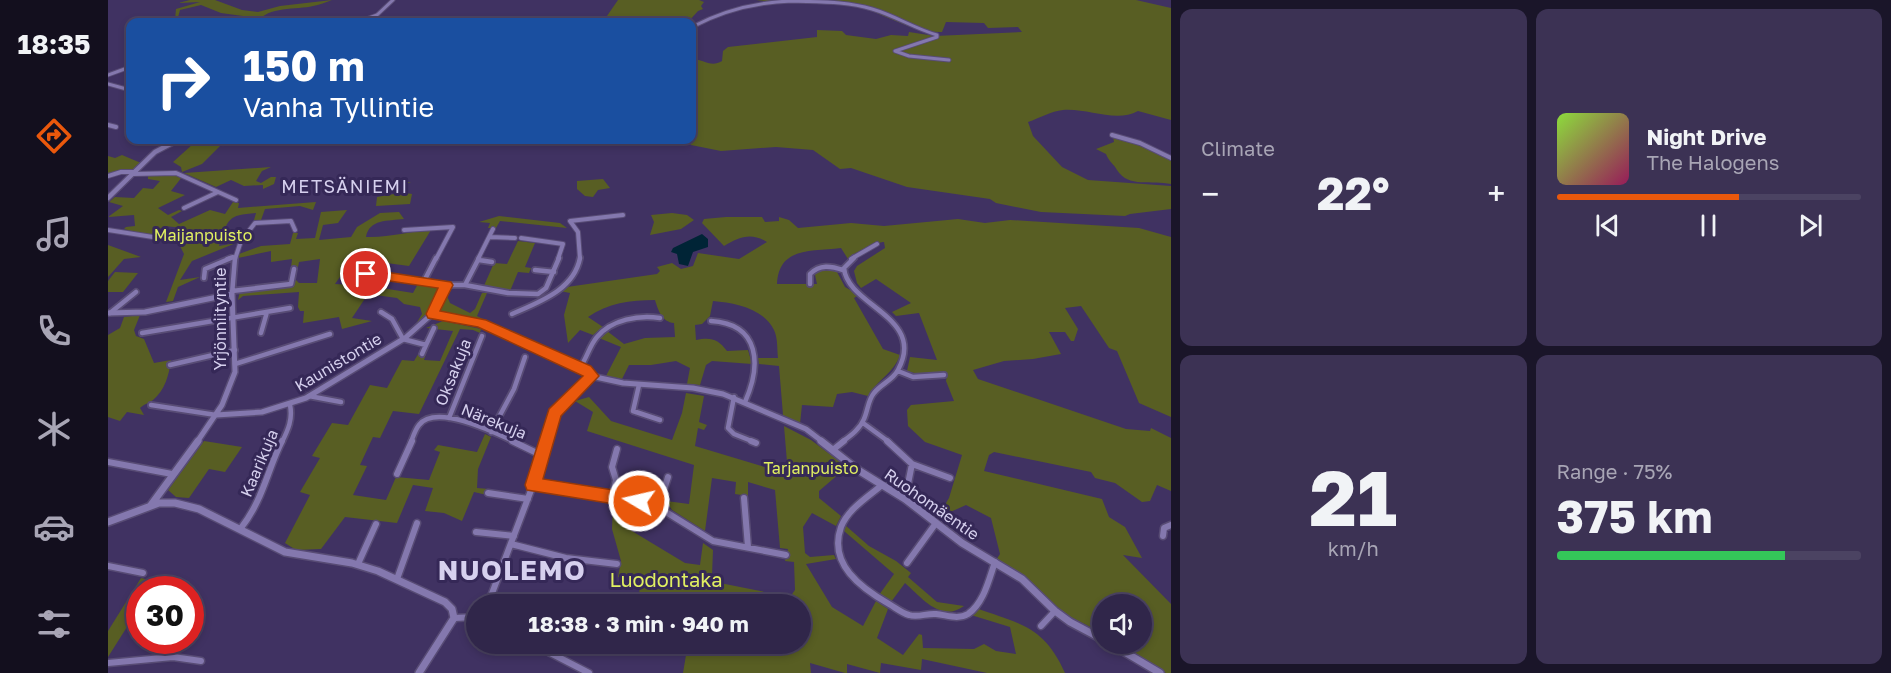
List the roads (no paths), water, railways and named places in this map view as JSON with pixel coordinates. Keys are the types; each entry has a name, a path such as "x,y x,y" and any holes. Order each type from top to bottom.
{"street":[{"path":"372,18 393,0"},
{"path":"792,1 799,0"},
{"path":"696,25 765,2 847,3 872,9 906,22 912,27 937,34 938,37 895,51 909,56 949,60"},
{"path":"108,75 126,68"},
{"path":"108,84 126,89"},
{"path":"108,125 116,127"},
{"path":"1112,135 1140,143 1171,158"},
{"path":"108,198 155,152 170,144"},
{"path":"108,176 121,172 176,173 236,200"},
{"path":"184,208 218,192"},
{"path":"512,314 563,286 577,272 580,260 578,232 569,223 573,220 623,215"},
{"name":"Yrjönniityntie","path":"151,505 216,415 231,388 236,364 231,319 233,258 241,240 255,223 291,221 295,230"},
{"path":"404,230 453,227 424,280"},
{"path":"465,285 493,229"},
{"path":"108,230 172,240"},
{"path":"490,237 515,238"},
{"path":"521,238 563,244 546,288 535,295"},
{"path":"843,270 851,260 870,252 877,244"},
{"path":"204,278 205,269 233,258"},
{"path":"479,260 492,262"},
{"path":"109,313 145,312 232,292 291,284 294,268"},
{"path":"810,284 810,274 818,268 843,270"},
{"path":"535,270 554,272"},
{"path":"834,449 863,423 871,397 898,371 904,350 898,329 879,306 851,286 843,270"},
{"path":"347,271 535,295 541,300"},
{"name":"Kaunistontie","path":"216,415 250,414 290,405 309,396 422,326 432,314 446,285"},
{"path":"109,313 136,292"},
{"path":"142,333 290,308"},
{"path":"261,333 267,312"},
{"path":"381,312 392,319 403,339 426,345"},
{"path":"432,314 481,323 581,366 591,376 554,413 543,456 492,594"},
{"path":"581,366 598,335 612,326 645,317 660,318"},
{"path":"711,321 724,322 738,328 752,348 756,367 746,402"},
{"path":"422,354 434,328"},
{"path":"236,364 330,334"},
{"name":"Oksakuja","path":"449,418 482,336"},
{"path":"170,365 235,350"},
{"path":"491,432 514,389 525,357"},
{"path":"898,371 913,377 944,375"},
{"name":"Ruohomäentie","path":"591,376 639,385 693,388 734,398 806,429 858,470 905,499 962,543 1022,579 1055,611 1092,634"},
{"path":"639,385 633,411 660,420"},
{"path":"309,396 341,402"},
{"path":"734,398 728,428 734,434 756,443"},
{"path":"151,405 216,415"},
{"name":"Kaarikuja","path":"241,528 255,510 270,466 289,428 292,414 290,405"},
{"name":"Närekuja","path":"397,474 421,422 434,417 473,424 543,456"},
{"path":"863,423 881,435 912,464 950,478"},
{"path":"612,497 616,480 612,467 617,449"},
{"path":"108,462 172,474"},
{"path":"905,499 912,464"},
{"path":"653,504 662,496 668,477"},
{"path":"533,485 653,504 713,541 786,555"},
{"path":"882,485 846,519 841,526 837,548 851,578 879,599 911,616 935,613 958,617 968,614 988,581 994,562"},
{"path":"488,493 528,499"},
{"path":"744,498 748,547"},
{"path":"108,522 151,505 183,504 241,528 293,555 358,564 397,579 445,602 450,606 454,618"},
{"path":"397,579 417,522"},
{"path":"907,563 936,523"},
{"path":"358,564 376,524"},
{"path":"1163,536 1164,528 1171,525"},
{"path":"476,532 514,536"},
{"path":"511,544 567,558 617,564"},
{"path":"108,566 143,573"},
{"path":"1041,626 1055,611"},
{"path":"454,618 466,617"},
{"path":"419,673 454,618"},
{"path":"552,654 589,673"},
{"path":"1128,654 1161,673"},
{"path":"108,663 173,657 201,661"}],"water":[{"path":"702,234 708,239 708,247 693,252 688,266 679,264 677,254 671,252 673,248"}],"district":[{"name":"METSÄNIEMI","path":"345,187"},
{"name":"NUOLEMO","path":"512,571"}],"park label":[{"name":"Maijanpuisto","path":"203,235"},
{"name":"Tarjanpuisto","path":"811,468"},
{"name":"Luodontaka","path":"666,580"}]}
